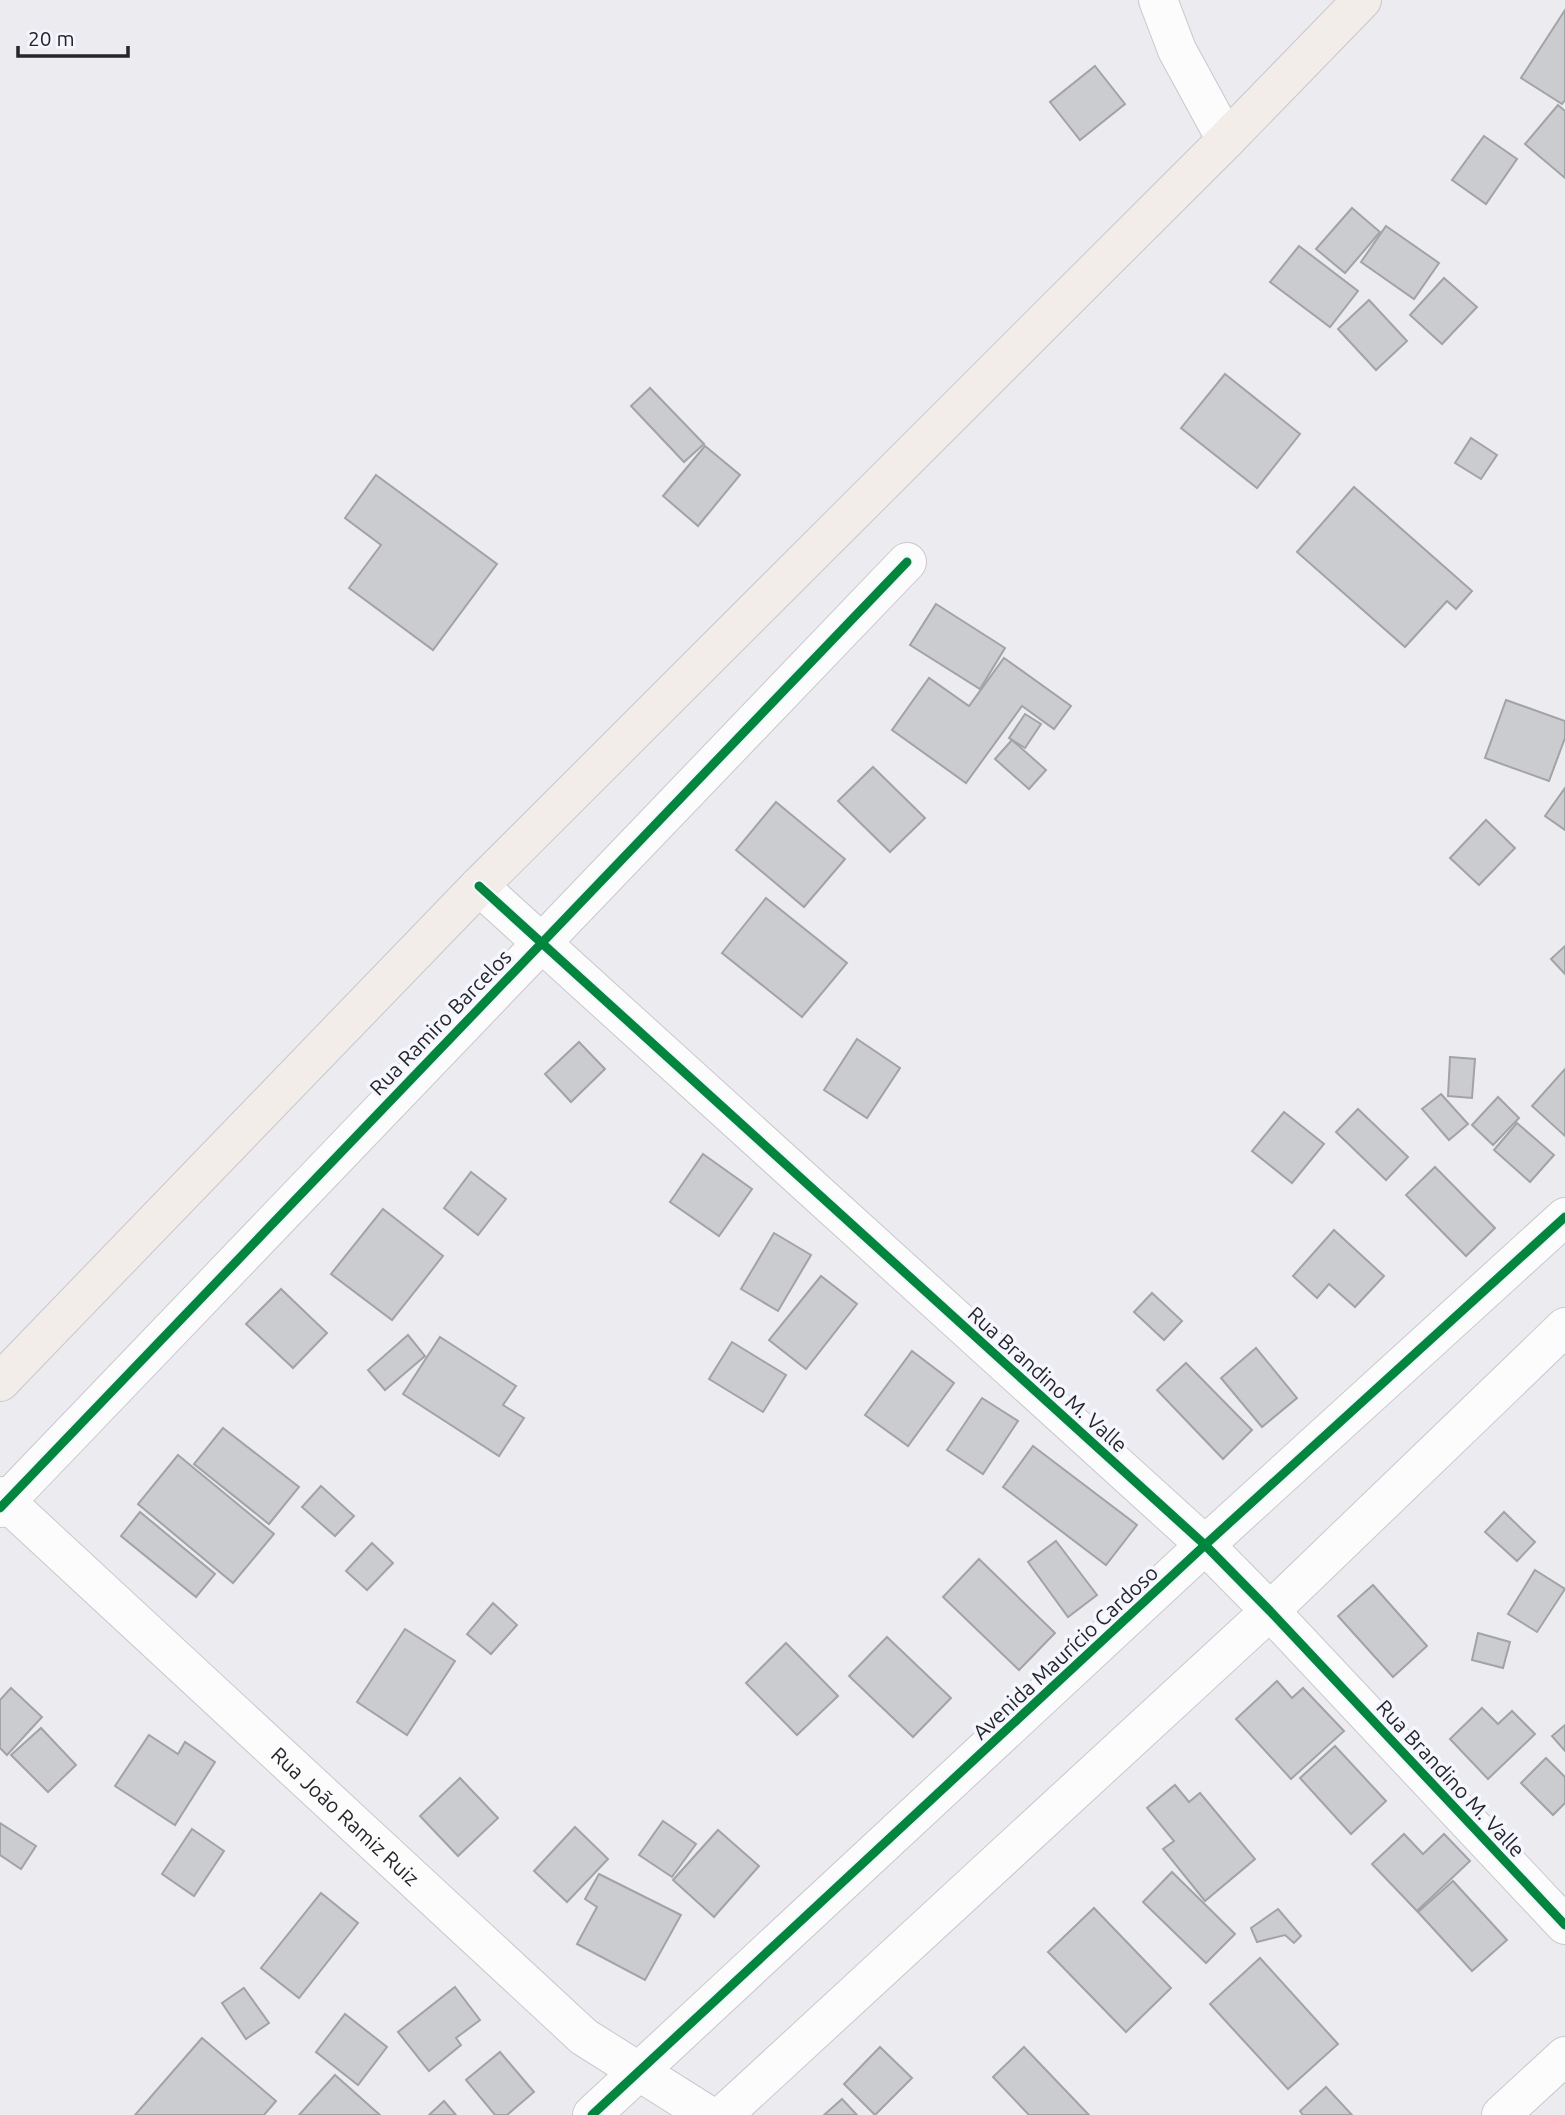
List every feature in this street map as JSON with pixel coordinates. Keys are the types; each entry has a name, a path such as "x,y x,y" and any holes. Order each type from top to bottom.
{"main road":[{"path":"0,1382 479,886 1226,140 1362,0"}],"street":[{"path":"1158,0 1177,50 1226,140"},
{"name":"Rua Ramiro Barcelos","path":"2,1502 907,562"},
{"name":"Rua Brandino M. Valle","path":"479,886 1205,1545 1565,1925"},
{"name":"Avenida Maurício Cardoso","path":"592,2115 1205,1545 1565,1217"},
{"path":"723,2115 1270,1611 1565,1327"},
{"name":"Rua João Ramiz Ruiz","path":"2,1502 584,2037 708,2115"},
{"path":"1502,2115 1565,2056"}],"building":[{"path":"1565,10 1565,100 1562,104 1521,78"},
{"path":"1095,66 1125,104 1080,140 1050,102"},
{"path":"1558,105 1565,111 1565,178 1525,144"},
{"path":"1484,136 1517,159 1486,204 1452,180"},
{"path":"1352,208 1380,232 1345,273 1316,249"},
{"path":"1386,226 1439,263 1414,299 1361,262"},
{"path":"1299,246 1358,291 1330,327 1270,282"},
{"path":"1444,278 1477,307 1442,344 1410,315"},
{"path":"1369,300 1407,341 1376,370 1338,329"},
{"path":"1225,374 1300,434 1257,488 1181,428"},
{"path":"650,388 704,444 684,462 631,406"},
{"path":"1471,438 1497,455 1481,479 1455,463"},
{"path":"705,446 740,475 698,526 663,496"},
{"path":"376,475 497,564 433,650 349,588 381,545 345,518"},
{"path":"1354,487 1472,591 1456,609 1447,601 1405,647 1297,552"},
{"path":"936,604 1005,648 980,689 910,645"},
{"path":"1004,658 1071,706 1054,729 1022,706 966,783 892,730 929,678 969,706"},
{"path":"1506,700 1565,721 1565,738 1549,781 1485,758"},
{"path":"1025,714 1041,724 1025,748 1009,738"},
{"path":"1012,740 1046,770 1029,789 995,759"},
{"path":"873,767 925,818 890,852 838,801"},
{"path":"1565,788 1565,830 1545,816"},
{"path":"776,802 845,859 804,907 736,850"},
{"path":"1486,820 1515,848 1479,885 1450,858"},
{"path":"766,898 847,963 802,1017 722,953"},
{"path":"1565,946 1565,974 1551,959"},
{"path":"857,1039 900,1068 867,1118 824,1090"},
{"path":"579,1042 605,1069 571,1102 545,1074"},
{"path":"1450,1057 1475,1059 1472,1098 1448,1096"},
{"path":"1565,1069 1565,1136 1532,1106"},
{"path":"1441,1094 1468,1124 1449,1140 1422,1109"},
{"path":"1498,1097 1519,1118 1493,1145 1472,1125"},
{"path":"1358,1109 1408,1157 1386,1180 1336,1132"},
{"path":"1284,1112 1324,1144 1292,1183 1252,1151"},
{"path":"1517,1123 1554,1155 1530,1182 1494,1150"},
{"path":"703,1154 752,1189 719,1236 670,1202"},
{"path":"1435,1167 1495,1228 1466,1256 1406,1195"},
{"path":"471,1172 506,1199 478,1235 444,1208"},
{"path":"383,1209 443,1256 392,1320 331,1274"},
{"path":"1334,1230 1384,1276 1355,1307 1329,1284 1317,1298 1293,1276"},
{"path":"774,1233 811,1255 778,1311 741,1289"},
{"path":"821,1276 857,1304 806,1369 769,1340"},
{"path":"281,1289 327,1333 293,1368 246,1324"},
{"path":"1152,1293 1182,1321 1164,1340 1134,1312"},
{"path":"408,1335 425,1356 385,1390 368,1370"},
{"path":"440,1337 516,1386 503,1405 524,1418 499,1456 403,1394"},
{"path":"732,1342 786,1375 763,1412 709,1379"},
{"path":"1256,1348 1297,1398 1262,1427 1221,1378"},
{"path":"912,1351 954,1383 908,1446 865,1415"},
{"path":"1186,1363 1252,1430 1223,1459 1157,1390"},
{"path":"982,1398 1018,1421 983,1474 947,1450"},
{"path":"223,1428 299,1487 269,1524 194,1464"},
{"path":"1033,1446 1137,1525 1106,1565 1003,1487"},
{"path":"178,1455 274,1534 233,1583 138,1504"},
{"path":"321,1486 354,1516 335,1536 302,1507"},
{"path":"140,1512 215,1574 196,1597 121,1536"},
{"path":"1504,1512 1535,1542 1517,1561 1485,1532"},
{"path":"1056,1541 1097,1595 1068,1617 1028,1562"},
{"path":"372,1543 393,1563 367,1590 346,1571"},
{"path":"979,1559 1055,1633 1019,1670 943,1597"},
{"path":"1535,1570 1565,1589 1537,1632 1508,1614"},
{"path":"1373,1585 1427,1646 1393,1677 1338,1616"},
{"path":"493,1603 517,1625 491,1654 467,1634"},
{"path":"405,1629 455,1661 407,1735 357,1702"},
{"path":"1478,1633 1510,1642 1503,1668 1472,1660"},
{"path":"887,1637 951,1698 913,1737 849,1676"},
{"path":"786,1643 838,1696 797,1735 746,1683"},
{"path":"1277,1681 1292,1698 1303,1688 1344,1731 1291,1779 1236,1719"},
{"path":"11,1688 42,1717 7,1755 0,1748 0,1700"},
{"path":"1482,1708 1498,1724 1512,1711 1535,1734 1488,1779 1450,1739"},
{"path":"1565,1725 1565,1751 1552,1736"},
{"path":"41,1728 76,1765 48,1792 11,1755"},
{"path":"149,1735 178,1754 185,1742 215,1762 175,1825 115,1786"},
{"path":"1335,1746 1386,1801 1351,1834 1300,1778"},
{"path":"1546,1758 1565,1777 1565,1803 1553,1815 1521,1783"},
{"path":"460,1778 498,1818 458,1856 420,1816"},
{"path":"1175,1785 1189,1802 1200,1793 1255,1859 1205,1901 1163,1849 1174,1841 1147,1808"},
{"path":"663,1821 696,1844 672,1877 639,1855"},
{"path":"0,1823 36,1846 21,1869 0,1855"},
{"path":"575,1827 608,1859 567,1902 534,1871"},
{"path":"192,1829 224,1851 194,1896 162,1874"},
{"path":"718,1830 759,1866 714,1917 673,1880"},
{"path":"1404,1834 1423,1854 1444,1834 1470,1861 1417,1911 1372,1864"},
{"path":"1172,1872 1235,1934 1206,1963 1143,1902"},
{"path":"599,1874 681,1915 645,1980 577,1944 597,1907 585,1899"},
{"path":"1453,1881 1507,1940 1472,1971 1418,1912"},
{"path":"321,1893 358,1923 299,1998 261,1968"},
{"path":"1094,1908 1171,1988 1126,2032 1048,1952"},
{"path":"1278,1909 1301,1936 1294,1943 1285,1935 1257,1942 1251,1928"},
{"path":"1260,1958 1338,2044 1288,2089 1210,2004"},
{"path":"455,1987 480,2020 456,2038 461,2045 429,2071 398,2032"},
{"path":"244,1988 269,2023 246,2039 222,2003"},
{"path":"345,2014 387,2047 358,2085 316,2052"},
{"path":"202,2038 276,2101 264,2115 135,2115"},
{"path":"880,2047 912,2078 875,2115 844,2084"},
{"path":"1024,2047 1089,2115 1029,2115 993,2077"},
{"path":"500,2052 534,2092 507,2115 495,2115 466,2080"},
{"path":"335,2075 380,2115 299,2115"},
{"path":"1326,2087 1352,2115 1303,2115 1300,2111"},
{"path":"842,2099 857,2115 824,2115"},
{"path":"444,2101 456,2115 429,2115"}],"cycle path":[{"path":"0,1508 907,562"},
{"path":"479,886 1205,1545 1565,1925"},
{"path":"592,2115 1205,1545 1565,1217"}]}
